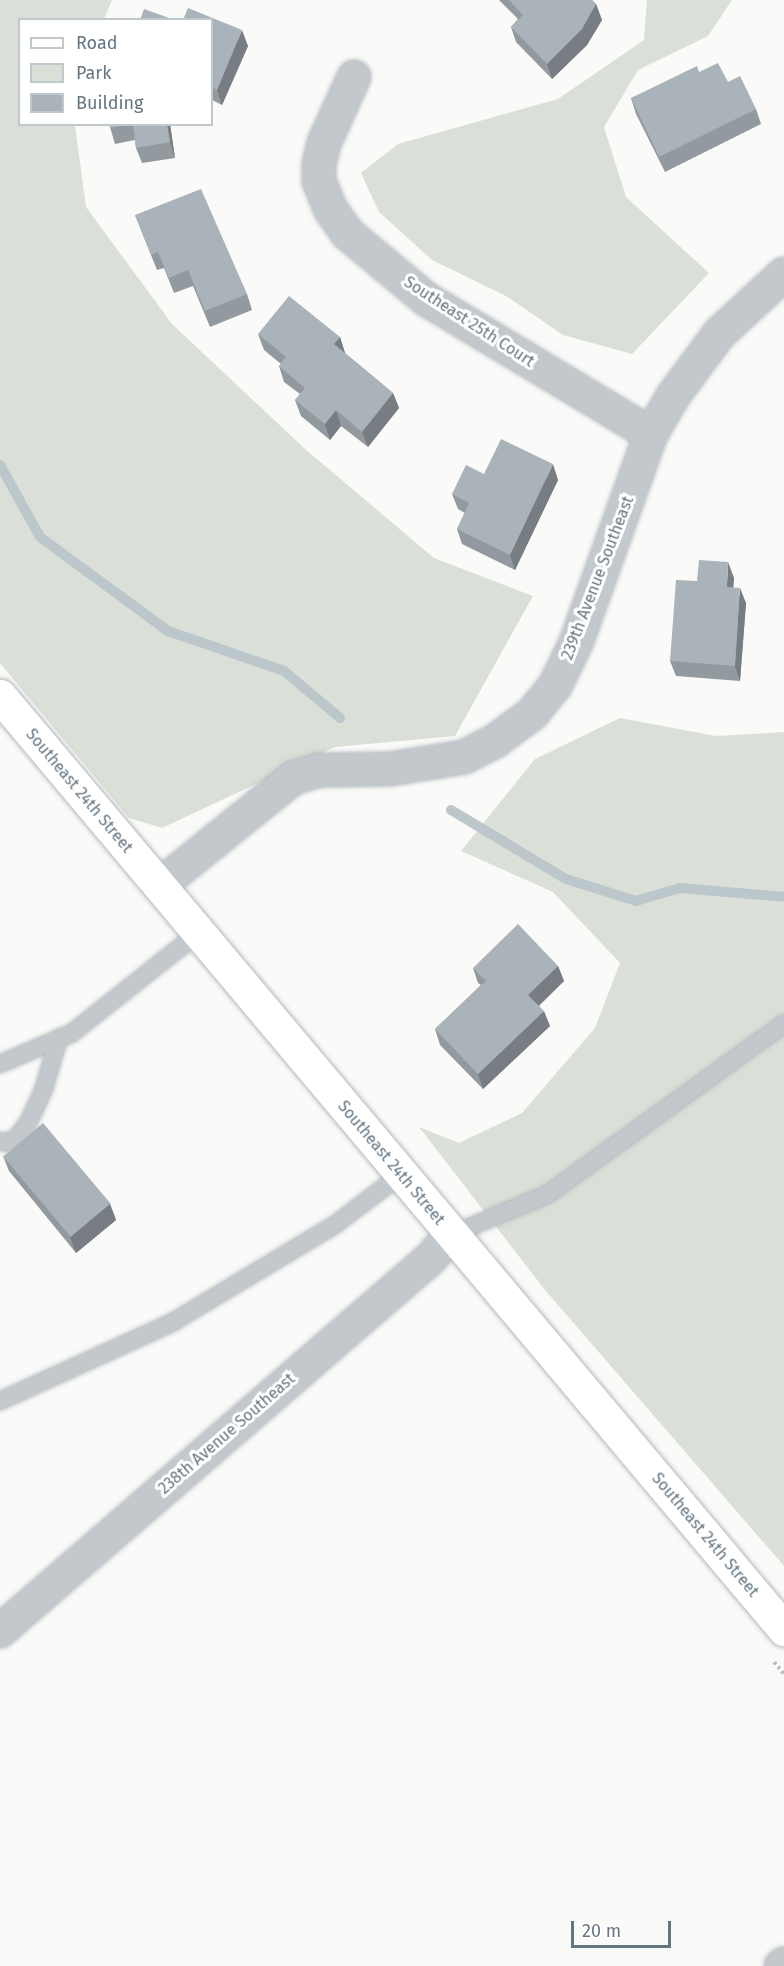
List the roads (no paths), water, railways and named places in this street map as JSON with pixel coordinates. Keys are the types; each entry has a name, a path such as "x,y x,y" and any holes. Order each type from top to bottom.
{"street":[{"name":"Southeast 25th Court","path":"354,76 324,143 319,165 319,181 331,210 348,234 426,299 651,434"},
{"name":"239th Avenue Southeast","path":"159,886 293,778 319,770 390,769 464,757 495,741 532,714 555,686 576,643 651,434 694,364 719,334 784,274"},
{"name":"Southeast 24th Street","path":"0,696 400,1175 784,1629"},
{"name":"238th Avenue Southeast","path":"0,1631 431,1258 452,1235"}],"lane":[{"path":"0,1064 72,1033 198,933"},
{"path":"452,1235 548,1194 784,1024"},
{"path":"0,1142 7,1143 17,1137 28,1123 44,1088 58,1038"},
{"path":"0,1401 173,1322 336,1224 400,1175"}],"waterway":[{"path":"0,465 40,537 168,631 284,671 340,718"},
{"path":"451,810 566,879 636,901 680,888 784,897"}]}
